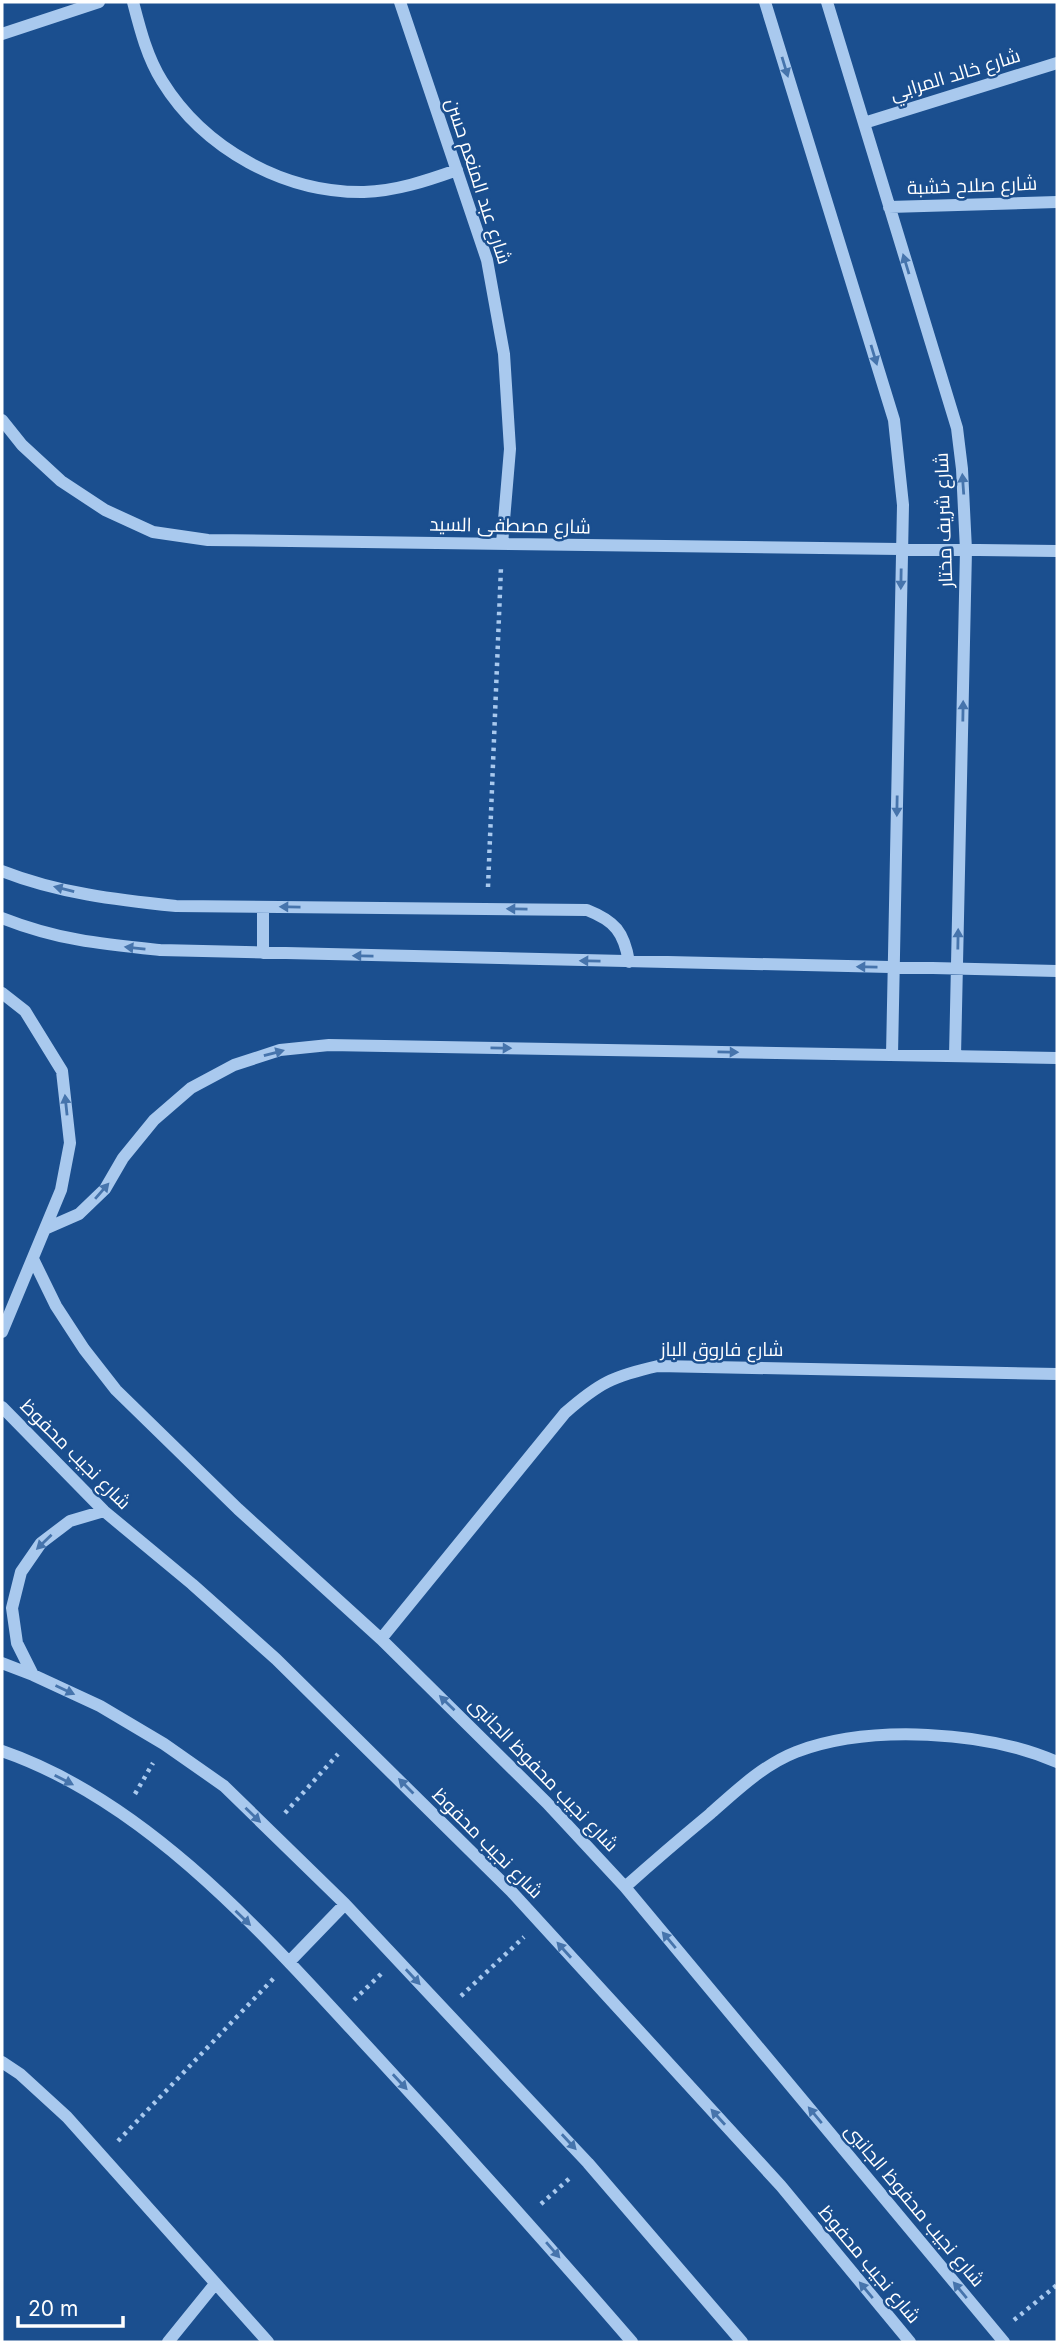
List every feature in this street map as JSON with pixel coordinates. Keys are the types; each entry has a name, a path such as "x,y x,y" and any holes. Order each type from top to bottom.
{"street":[{"path":"2,34 99,2"},
{"path":"133,2 142,38 162,82 192,119 228,151 270,174 316,187 363,192 411,186 457,170"},
{"name":"شارع عبد المنعم حسن","path":"400,2 487,260 505,354 510,449 502,544"},
{"name":"شارع شريف مختار","path":"765,2 894,420 902,495 902,548 892,1055"},
{"name":"شارع شريف مختار","path":"827,2 957,428 962,468 966,550 955,1056"},
{"name":"شارع خالد المرابي","path":"864,123 1057,63"},
{"name":"شارع صلاح خشبة","path":"889,207 1057,202"},
{"name":"شارع مصطفى السيد","path":"2,420 22,445 61,481 105,510 153,532 208,540 1057,551"},
{"path":"2,871 65,890 120,901 176,906 587,911 604,917 617,929 626,944 629,962"},
{"path":"263,906 263,953"},
{"path":"2,918 56,937 160,950 1057,971"},
{"path":"2,993 25,1011 62,1071 70,1143 61,1190 2,1332"},
{"path":"47,1228 79,1214 105,1189 123,1158 154,1120 191,1088 234,1065 280,1050 329,1045 1057,1058"},
{"name":"شارع نجيب محفوظ الجانبى","path":"33,1259 63,1317 116,1390 238,1509 381,1639 528,1784 625,1887 1000,2338"},
{"name":"شارع فاروق الباز","path":"381,1639 565,1413 593,1389 624,1374 658,1366 1057,1374"},
{"name":"شارع نجيب محفوظ","path":"2,1407 104,1511 276,1659 540,1922 781,2186 910,2342"},
{"path":"33,1675 17,1643 12,1608 21,1573 41,1542 70,1521 104,1511"},
{"path":"2,1663 100,1706 164,1744 224,1787 345,1904 588,2163 742,2342"},
{"path":"625,1887 752,1777 795,1752 842,1739 892,1735 942,1736 991,1741 1031,1751 1057,1762"},
{"path":"2,1751 70,1782 124,1814 169,1849 289,1962 525,2217 632,2342"},
{"path":"289,1962 345,1904"},
{"path":"2,2062 20,2074 68,2117 268,2342"},
{"path":"168,2342 215,2284"}],"path":[{"path":"487,909 502,544"},
{"path":"270,1830 355,1735"},
{"path":"124,1814 164,1744"},
{"path":"445,2011 540,1922"},
{"path":"339,2016 396,1959"},
{"path":"102,2157 289,1962"},
{"path":"525,2217 588,2163"},
{"path":"1000,2338 1057,2285"}]}
